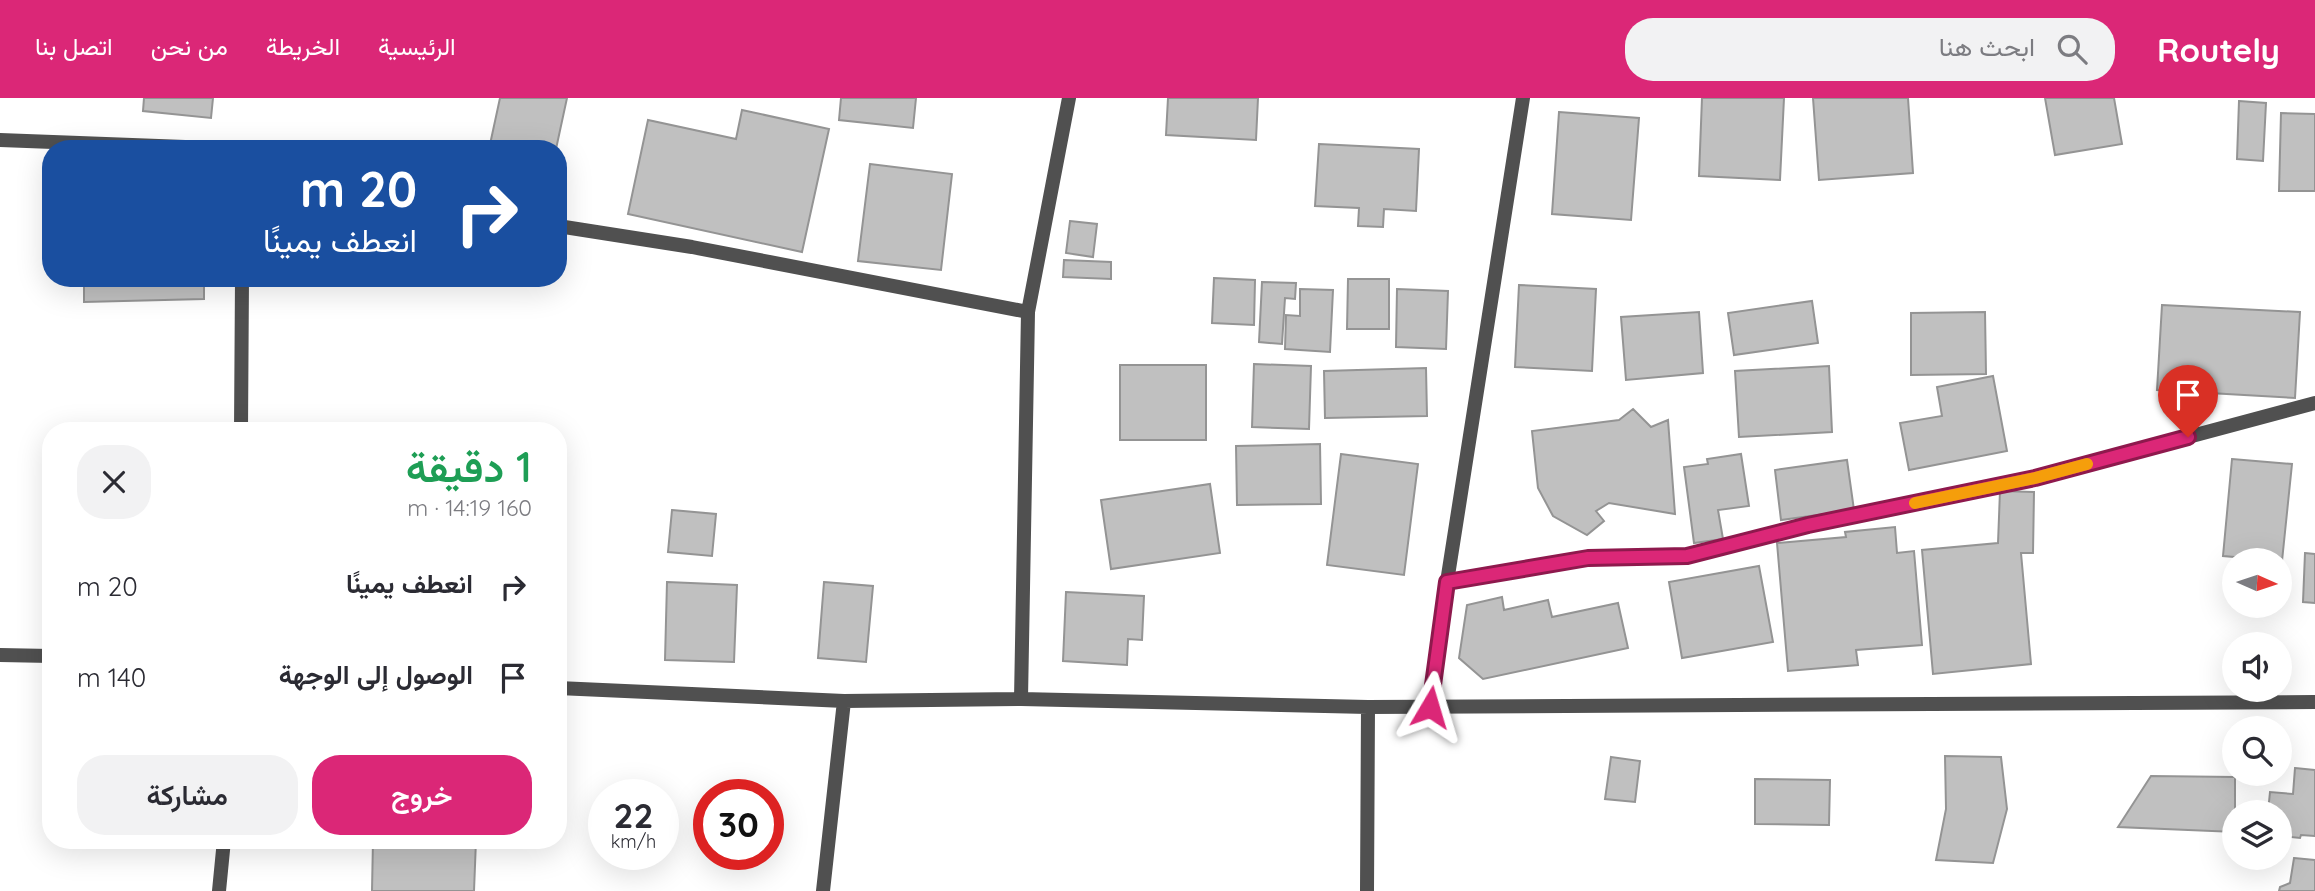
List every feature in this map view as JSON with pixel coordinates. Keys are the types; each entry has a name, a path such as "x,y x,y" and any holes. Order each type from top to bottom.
{"street":[{"path":"1021,699 1028,312 1069,98"},
{"path":"1430,707 1523,98"},
{"path":"0,140 42,142"},
{"path":"567,227 692,247 1028,312"},
{"path":"241,422 242,287"},
{"path":"1447,582 1588,558 1687,556 1808,525 2035,478 2315,403"},
{"path":"0,654 42,655"},
{"path":"567,688 844,701 1021,699 1368,707 2315,702"},
{"path":"823,891 844,701"},
{"path":"1367,891 1368,707"},
{"path":"219,891 223,849"}],"building":[{"path":"144,98 213,98 211,118 143,111"},
{"path":"500,98 567,98 558,140 491,140"},
{"path":"841,98 916,98 913,128 839,120"},
{"path":"1168,98 1258,98 1256,140 1166,135"},
{"path":"1702,98 1784,98 1780,180 1699,176"},
{"path":"1813,98 1908,98 1913,173 1819,180"},
{"path":"2045,98 2114,98 2122,144 2055,155"},
{"path":"2239,101 2266,103 2263,161 2237,159"},
{"path":"742,110 829,129 802,252 628,214 648,120 736,139"},
{"path":"1559,112 1639,118 1631,220 1552,214"},
{"path":"2281,113 2315,114 2315,191 2279,191"},
{"path":"1319,144 1419,149 1416,211 1384,209 1383,227 1358,226 1359,208 1315,206"},
{"path":"870,164 952,174 941,270 858,261"},
{"path":"1070,221 1097,224 1093,257 1066,253"},
{"path":"1064,260 1111,262 1111,279 1063,277"},
{"path":"1214,278 1255,280 1254,325 1212,323"},
{"path":"1348,279 1389,279 1389,329 1347,329"},
{"path":"1262,282 1296,283 1295,299 1285,298 1282,344 1259,342"},
{"path":"1519,285 1596,289 1592,371 1515,367"},
{"path":"84,287 204,287 204,299 84,302"},
{"path":"1300,289 1333,290 1330,352 1285,349 1286,315 1300,316"},
{"path":"1397,289 1448,291 1446,349 1396,347"},
{"path":"1812,301 1818,343 1734,355 1728,313"},
{"path":"2162,305 2300,312 2295,398 2157,390"},
{"path":"1699,312 1703,373 1626,380 1621,317"},
{"path":"1985,312 1986,374 1911,375 1911,313"},
{"path":"1254,364 1311,366 1309,429 1252,427"},
{"path":"1120,365 1206,365 1206,440 1120,440"},
{"path":"1829,366 1832,432 1739,437 1735,371"},
{"path":"1426,368 1427,416 1325,418 1324,371"},
{"path":"1993,376 2007,451 1909,470 1900,423 1942,416 1937,387"},
{"path":"1633,409 1651,427 1668,420 1675,514 1609,503 1596,511 1604,521 1587,535 1553,516 1538,488 1532,431 1619,420"},
{"path":"1320,444 1321,504 1237,505 1236,446"},
{"path":"1341,454 1418,464 1404,575 1327,565"},
{"path":"1741,454 1749,506 1718,510 1723,539 1694,543 1684,467 1708,464 1707,459"},
{"path":"2232,459 2292,464 2283,548 2224,548"},
{"path":"1847,460 1854,510 1781,520 1775,470"},
{"path":"1210,484 1220,553 1111,569 1101,500"},
{"path":"2000,491 2034,492 2033,553 2021,553 2031,664 1933,674 1922,550 1998,543"},
{"path":"672,510 716,514 712,556 668,552"},
{"path":"1895,527 1897,553 1914,551 1922,645 1856,650 1858,665 1788,671 1777,543 1846,537 1845,532"},
{"path":"2305,553 2315,554 2315,603 2303,602"},
{"path":"1759,566 1773,642 1682,658 1669,582"},
{"path":"667,582 737,585 734,662 665,660"},
{"path":"824,582 873,586 866,662 818,658"},
{"path":"1066,592 1144,596 1142,640 1128,639 1127,665 1063,661"},
{"path":"1502,597 1504,610 1548,600 1552,617 1618,603 1628,648 1483,679 1459,658 1467,605"},
{"path":"1945,756 2001,757 2007,809 1993,863 1936,860 1946,809"},
{"path":"1611,757 1640,761 1635,802 1605,799"},
{"path":"2295,768 2315,770 2315,836 2292,837 2292,800 2269,800 2270,792 2293,794"},
{"path":"2151,776 2222,777 2222,786 2235,786 2235,800 2222,800 2222,831 2118,827"},
{"path":"1755,779 1830,780 1829,825 1755,824"},
{"path":"373,849 476,849 474,891 372,891"},
{"path":"2294,858 2315,860 2315,891 2279,891 2280,887 2290,883"}],"slow traffic":[{"path":"1915,503 2035,478 2087,464"}],"route":[{"path":"1430,707 1447,582 1588,558 1687,556 1808,525 2035,478 2188,437"}]}
